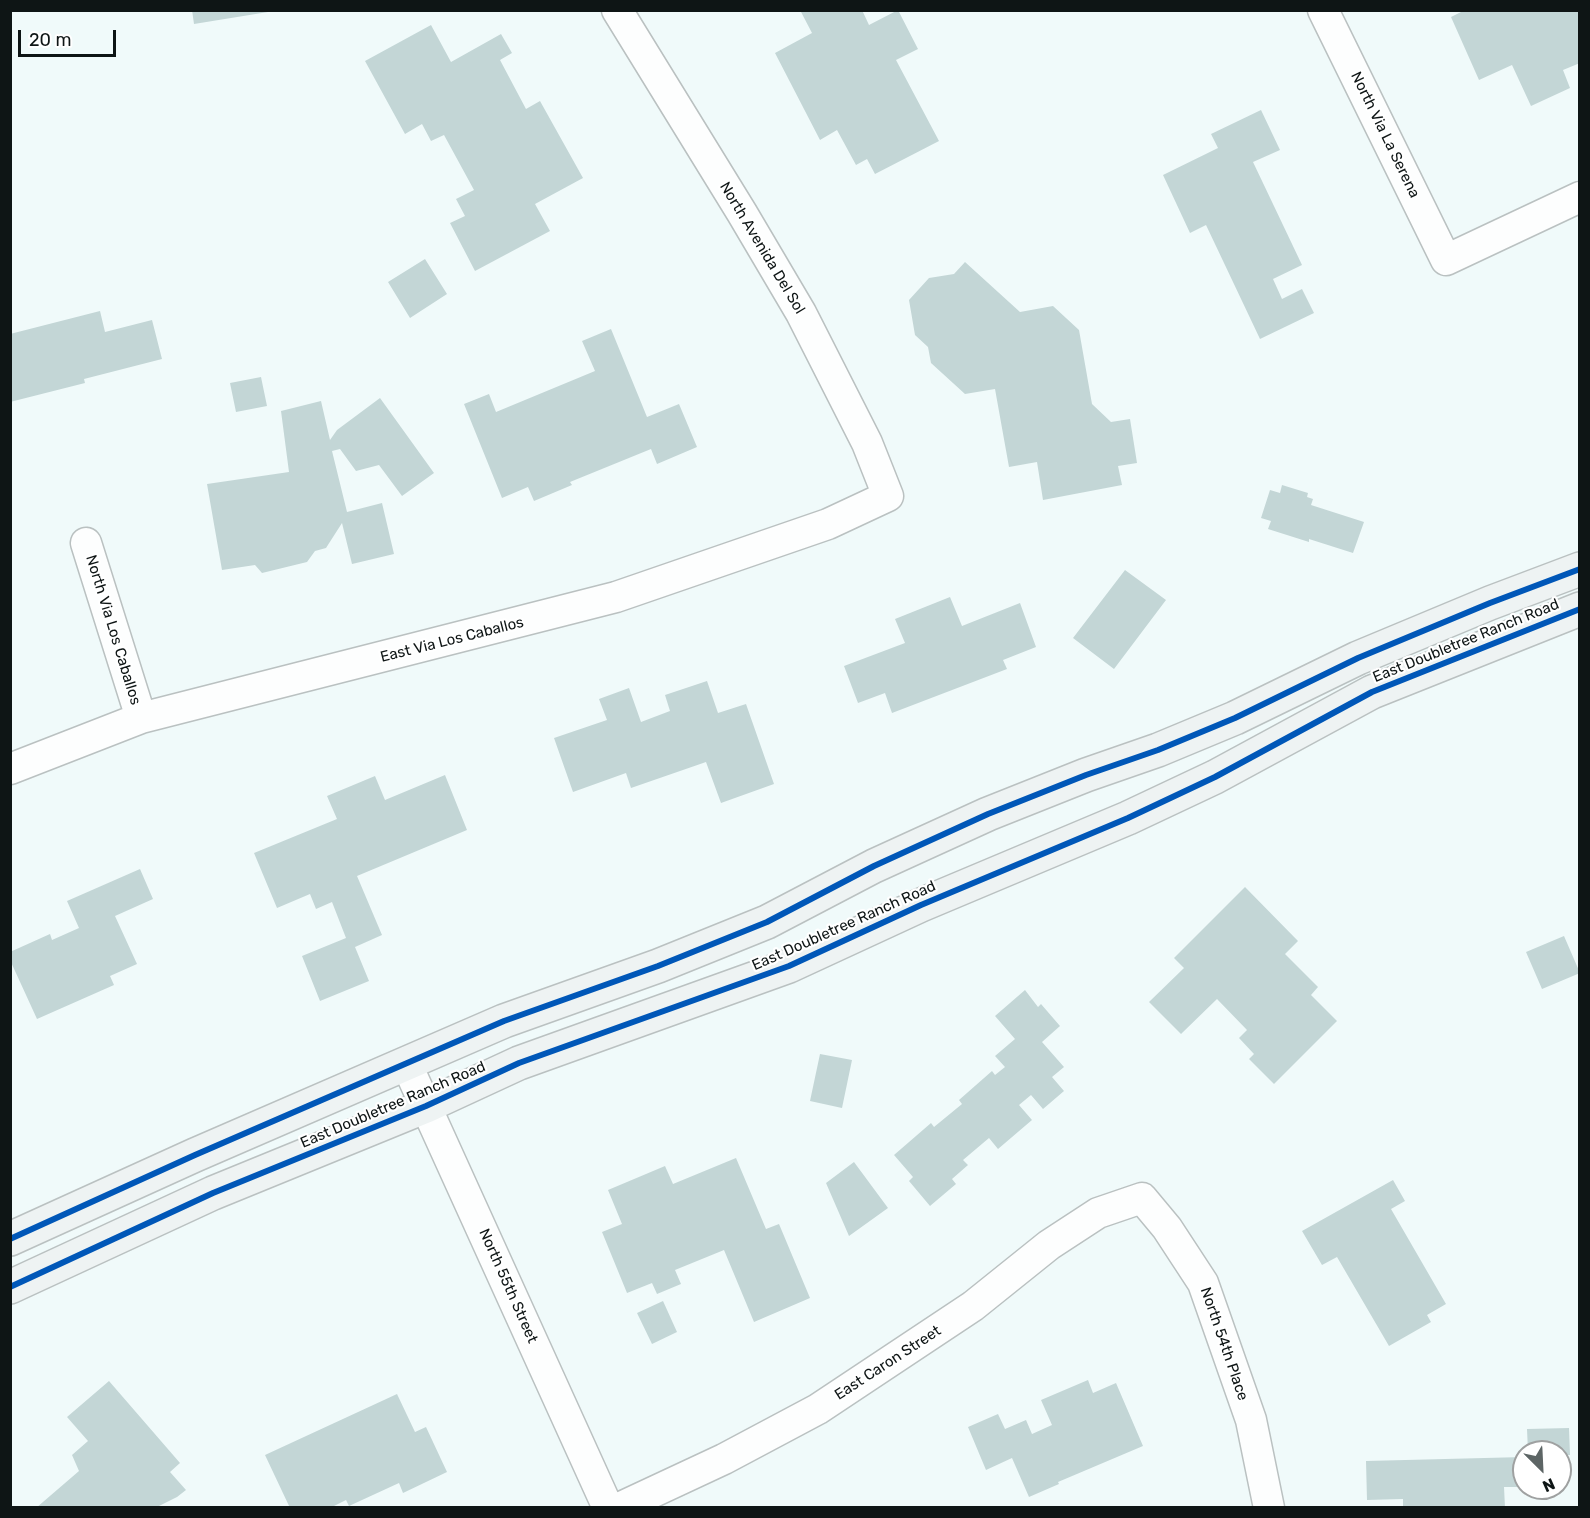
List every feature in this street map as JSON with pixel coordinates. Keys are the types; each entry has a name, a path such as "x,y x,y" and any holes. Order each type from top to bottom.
{"main road":[{"path":"1568,574 1574,610"},
{"name":"East Doubletree Ranch Road","path":"10,1239 206,1150 407,1065 504,1021 658,966 767,922 874,866 988,814 1086,775 1158,750 1235,718 1358,658 1490,603 1568,574"},
{"name":"East Doubletree Ranch Road","path":"10,1287 213,1193 426,1106 519,1063 789,966 921,904 1128,818 1215,777 1372,692 1574,610"}],"street":[{"name":"North Avenida Del Sol","path":"617,10 801,313 867,443 888,496"},
{"name":"North Via La Serena","path":"1323,10 1446,260 1580,197"},
{"name":"East Via Los Caballos","path":"10,768 141,718 616,597 828,524 888,496"},
{"name":"North Via Los Caballos","path":"86,543 141,718"},
{"name":"North 55th Street","path":"407,1065 608,1508"},
{"name":"East Caron Street","path":"619,1508 724,1459 818,1408 973,1306 1049,1245 1098,1213 1142,1198"},
{"name":"North 54th Place","path":"1142,1198 1167,1228 1203,1283 1251,1420 1269,1508"}],"building":[{"path":"192,10 268,10 268,12 194,24"},
{"path":"800,10 862,10 869,25 898,10 918,49 896,60 939,141 875,174 867,159 856,165 837,130 820,140 775,53 812,33"},
{"path":"1465,10 1580,10 1580,63 1563,70 1570,88 1531,106 1512,65 1479,80 1451,17"},
{"path":"431,25 451,62 501,34 512,53 500,60 526,109 540,101 583,178 535,204 550,231 475,271 450,223 465,216 456,199 474,190 444,135 431,141 422,124 405,134 365,61"},
{"path":"1261,110 1280,150 1253,162 1302,265 1273,279 1282,299 1302,289 1314,313 1260,339 1206,225 1190,233 1163,175 1218,148 1211,134"},
{"path":"425,259 447,294 410,318 388,282"},
{"path":"965,262 1020,312 1053,306 1079,330 1092,404 1111,422 1130,419 1137,463 1118,466 1122,485 1043,500 1037,462 1009,467 995,389 965,394 931,363 928,347 915,335 909,300 929,278 954,274"},
{"path":"100,311 105,332 152,320 162,359 84,379 85,383 10,402 10,334"},
{"path":"611,329 647,417 679,404 697,447 657,464 651,449 570,482 572,485 534,501 528,487 502,498 464,404 489,394 496,412 595,371 582,341"},
{"path":"261,377 267,406 236,412 230,383"},
{"path":"380,398 434,473 402,496 379,465 356,471 340,449 332,451 347,512 382,503 394,554 352,564 342,523 326,548 315,551 307,562 262,573 255,565 222,570 207,484 289,472 281,411 321,401 330,440 337,430"},
{"path":"1282,485 1308,493 1307,497 1313,499 1311,505 1364,522 1353,553 1268,529 1271,521 1261,518 1270,490 1280,493"},
{"path":"1125,570 1166,600 1114,669 1073,638"},
{"path":"950,597 962,626 1020,603 1036,647 1003,660 1007,669 892,713 885,693 858,703 844,666 905,643 895,619"},
{"path":"707,681 718,713 746,704 774,784 721,803 706,762 631,788 626,773 573,792 554,738 607,720 599,699 629,688 641,722 670,711 665,695"},
{"path":"445,775 467,830 357,876 382,935 355,947 369,981 320,1001 302,956 346,938 332,902 316,909 310,894 277,908 254,853 337,819 327,796 375,776 385,800"},
{"path":"140,869 153,899 115,916 137,964 110,976 114,985 37,1019 10,960 10,952 50,934 52,940 79,928 67,901"},
{"path":"1245,887 1298,941 1285,954 1318,987 1311,995 1337,1021 1274,1084 1249,1059 1254,1054 1239,1038 1247,1030 1217,999 1181,1034 1149,1002 1184,968 1174,958"},
{"path":"1564,936 1580,973 1542,989 1526,952"},
{"path":"1025,990 1038,1007 1041,1004 1060,1026 1042,1042 1064,1067 1052,1077 1064,1091 1043,1109 1031,1095 1019,1105 1032,1120 998,1149 989,1138 963,1160 968,1165 952,1179 956,1184 930,1206 909,1181 913,1177 894,1155 931,1123 934,1127 962,1104 959,1100 992,1071 995,1075 1005,1067 995,1056 1015,1039 995,1016"},
{"path":"820,1054 852,1060 842,1108 810,1101"},
{"path":"736,1158 766,1229 779,1224 810,1298 754,1322 724,1250 675,1270 681,1284 657,1294 652,1283 627,1293 602,1232 622,1224 608,1190 665,1166 673,1184"},
{"path":"854,1162 888,1208 849,1236 826,1183"},
{"path":"1393,1180 1405,1201 1391,1209 1446,1304 1427,1315 1431,1322 1389,1346 1337,1257 1322,1265 1302,1231"},
{"path":"663,1301 677,1332 652,1344 637,1313"},
{"path":"1088,1380 1093,1393 1116,1383 1143,1446 1058,1482 1059,1484 1029,1497 1012,1458 986,1470 968,1427 998,1414 1005,1429 1026,1420 1032,1434 1052,1425 1041,1400"},
{"path":"109,1381 180,1463 170,1472 186,1490 155,1508 36,1508 79,1471 72,1455 88,1441 67,1417"},
{"path":"397,1394 415,1432 426,1427 447,1472 403,1493 399,1483 349,1506 346,1500 330,1508 290,1508 265,1455"},
{"path":"1569,1428 1569,1440 1527,1440 1527,1429"},
{"path":"1512,1457 1512,1487 1504,1487 1505,1508 1403,1508 1403,1499 1367,1500 1366,1461"}],"cycle path":[{"path":"10,1239 195,1155 504,1021 658,966 767,922 874,866 988,814 1086,775 1158,750 1235,718 1358,658 1490,603 1580,569"},
{"path":"10,1287 213,1193 426,1106 519,1063 789,966 921,905 1128,818 1215,777 1372,692 1580,609"}]}
